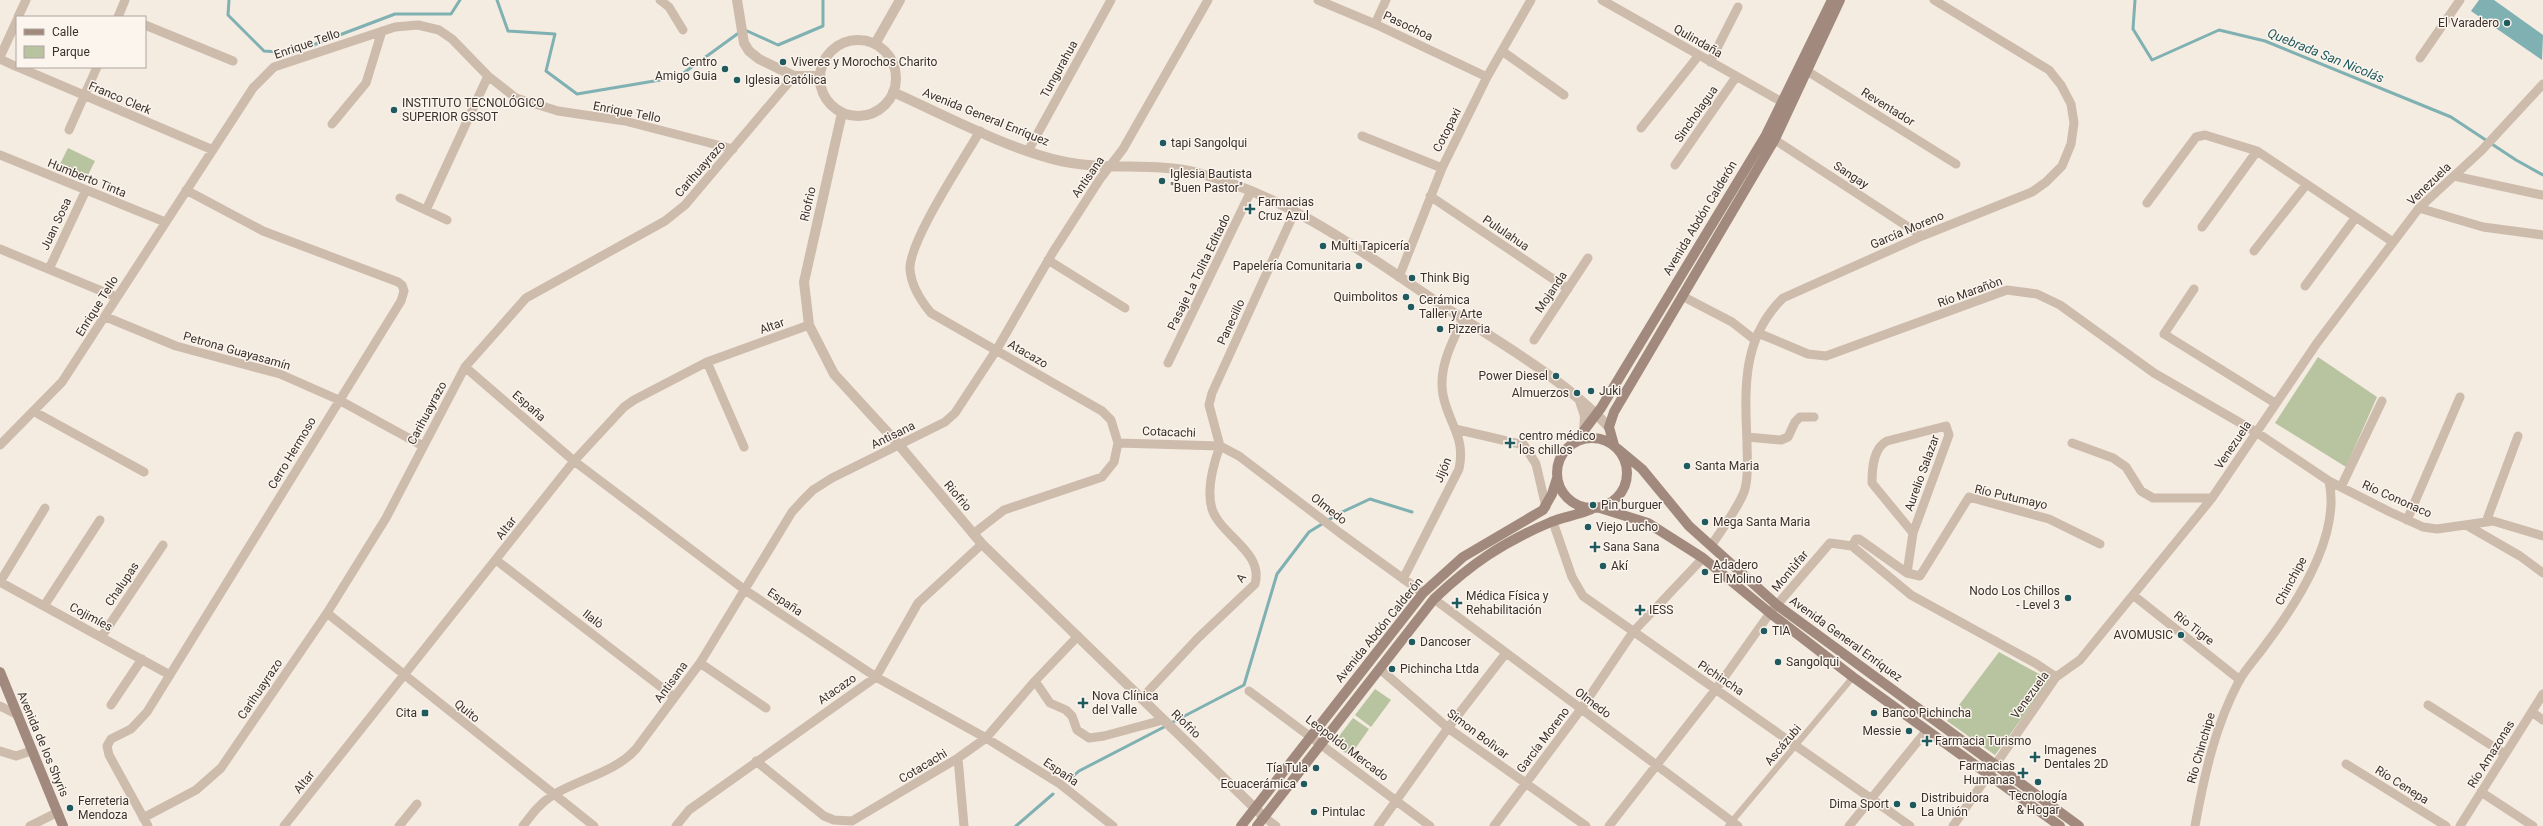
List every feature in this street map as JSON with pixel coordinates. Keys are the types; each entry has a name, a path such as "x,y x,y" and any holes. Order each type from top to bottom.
{"main road":[{"name":"Avenida Abdón Calderón","path":"1609,427 1614,412 1682,296 1770,137 1786,105 1832,0"},
{"name":"Avenida Abdón Calderón","path":"1786,105 1807,71 1840,0"},
{"name":"Avenida Abdón Calderón","path":"1576,441 1597,416 1770,137"},
{"path":"1609,427 1616,447 1626,463 1626,483 1615,500 1596,508 1572,503 1562,492 1557,478 1557,469 1561,456 1576,441 1596,437 1616,447"},
{"name":"Avenida General Enríquez","path":"1616,447 1642,469 1674,509 1711,546 1777,605 2079,826"},
{"path":"1546,507 1557,478"},
{"name":"Avenida Abdón Calderón","path":"1241,826 1423,593 1463,557 1546,507"},
{"name":"Avenida Abdón Calderón","path":"1257,826 1434,599 1473,564 1518,537 1553,522 1596,508"},
{"name":"Avenida General Enríquez","path":"1596,508 1648,523 1703,558 1770,613 1853,677 2060,826"},
{"name":"Avenida de los Shyris","path":"0,672 31,751 63,826"}],"street":[{"path":"19,16 26,0"},
{"path":"121,16 125,0"},
{"path":"660,0 669,7 683,30"},
{"path":"737,0 744,42 749,51 759,59 794,76 820,76"},
{"path":"875,44 900,0"},
{"name":"Tungurahua","path":"1028,151 1111,0"},
{"name":"Antisana","path":"522,826 540,804 553,795 631,755 700,663 792,512 813,490 832,478 899,445 949,418 997,349 1048,260 1122,150 1208,0"},
{"name":"Pasochoa","path":"1318,0 1375,24 1487,78"},
{"path":"1375,24 1386,0"},
{"name":"Cotopaxi","path":"1399,277 1442,168 1487,78 1531,0"},
{"name":"Qulindaña","path":"1602,0 1786,105"},
{"name":"García Moreno","path":"1711,546 1745,489 1747,437 1744,395 1751,350 1756,336 1774,307 1783,298 1922,236 2032,192 2046,182 2062,166 2068,155 2074,123 2068,96 2049,70 1934,0"},
{"path":"2420,58 2460,0"},
{"path":"1710,62 1738,7"},
{"path":"0,58 16,22"},
{"path":"146,25 233,61"},
{"name":"Enrique Tello","path":"0,445 62,382 106,317 116,297 253,88 274,67 394,27 418,25 439,30 452,38 488,76 516,98 558,111 625,121 733,150"},
{"path":"332,124 366,83 382,31"},
{"path":"854,40 875,44 891,60 895,82 893,92 886,103 877,111 866,115 854,116 842,113 825,98 820,76 827,56 844,43 854,40"},
{"path":"1502,51 1564,95"},
{"path":"1641,128 1699,55"},
{"name":"Franco Clerk","path":"0,58 16,66"},
{"name":"Franco Clerk","path":"20,68 213,150"},
{"path":"69,130 97,68"},
{"name":"Reventador","path":"1807,71 1956,164"},
{"path":"426,210 488,76"},
{"name":"Carihuayrazo","path":"146,822 196,790 221,768 326,613 386,518 465,367 526,298 665,221 702,188 794,76"},
{"name":"Sincholagua","path":"1675,165 1736,76"},
{"name":"Venezuela","path":"1953,826 1990,775 1994,765 2056,677 2080,660 2212,498 2275,403 2419,208 2510,122 2543,84"},
{"name":"Avenida General Enríquez","path":"893,92 1028,151 1061,161 1090,166 1187,171 1251,191 1295,211 1334,233 1563,387 1609,427"},
{"name":"Riofrìo","path":"842,113 804,282 809,325 834,374 899,445 982,544 1254,809 1264,817"},
{"name":"Atacazo","path":"973,534 1004,510 1102,477 1114,462 1118,443 1111,420 1102,411 997,349 931,313 922,302 910,270 914,246 980,131"},
{"path":"2147,203 2200,135 2257,151 2393,242"},
{"path":"1362,136 1442,168"},
{"name":"Sangay","path":"1770,137 1922,236"},
{"path":"2202,227 2257,151"},
{"name":"Humberto Tinta","path":"0,155 165,222"},
{"path":"2454,176 2542,195"},
{"path":"2254,251 2306,185"},
{"name":"Juan Sosa","path":"49,269 86,190"},
{"name":"Cerro Hermoso","path":"146,822 109,754 107,746 111,740 131,729 146,712 401,301 404,291 402,285 263,231 186,190"},
{"name":"Pasaje La Tolita Editado","path":"1168,363 1251,191"},
{"name":"Pululahua","path":"1430,196 1568,289"},
{"path":"400,198 447,220"},
{"path":"2419,208 2484,228 2543,235"},
{"name":"Panecillo","path":"1220,446 1209,405 1212,393 1295,211"},
{"path":"2305,286 2356,217"},
{"path":"0,248 116,297"},
{"name":"Mojanda","path":"1534,340 1588,258"},
{"path":"1048,260 1125,308"},
{"path":"2194,289 2164,334 2275,403"},
{"name":"Río Marañòn","path":"1682,296 1756,336 1808,354 1826,356 1993,294 2007,290 2027,291 2060,305 2154,372 2256,432"},
{"name":"Petrona Guayasamín","path":"106,317 176,346 280,374 339,400 423,446"},
{"name":"Jijón","path":"1403,579 1459,469 1462,446 1443,395 1443,372 1450,346 1463,319"},
{"name":"Altar","path":"284,826 574,461 624,407 708,362 809,325"},
{"path":"708,362 744,447"},
{"name":"España","path":"465,367 574,461 745,590 876,677 986,738 1060,784 1113,826"},
{"path":"2407,520 2460,397"},
{"path":"1580,401 1585,416 1584,433"},
{"path":"2341,487 2382,401"},
{"path":"33,411 144,472"},
{"path":"1747,437 1781,440 1788,437 1795,422 1800,417 1814,417"},
{"name":"Aurelio Salazar","path":"1906,573 1913,532 1949,435 1946,426 1887,441 1879,448 1874,460 1872,483 1913,532"},
{"path":"1455,429 1519,442 1524,445 1536,464 1546,507"},
{"name":"Río Cononaco","path":"2256,432 2329,481 2423,527 2437,528 2468,526 2486,522 2503,523 2543,536"},
{"path":"2486,522 2518,436"},
{"name":"Cotacachi","path":"1118,443 1220,446"},
{"path":"2072,443 2113,458 2122,464 2126,467 2141,491 2153,498 2212,498"},
{"name":"Olmedo","path":"1220,446 1239,456 1340,533 1423,593"},
{"name":"A","path":"1141,699 1198,638 1255,584 1257,573 1255,563 1216,519 1210,502 1210,486 1220,446"},
{"name":"Chinchipe","path":"2240,680 2293,605 2313,570 2324,537 2331,502 2329,481"},
{"name":"Río Putumayo","path":"1906,573 1920,576 1969,497 2049,518 2100,544"},
{"path":"0,582 45,508"},
{"path":"44,606 100,520"},
{"name":"Pichincha","path":"1553,522 1572,577 1583,596 1873,798 1910,826"},
{"path":"2468,526 2520,556 2543,573"},
{"path":"1906,573 1856,539 1852,546 1911,595 2035,663 2056,677"},
{"name":"Montùfar","path":"1609,826 1716,690 1770,613 1830,543 1852,546"},
{"name":"Atacazo","path":"676,826 689,810 876,677 918,603 982,544"},
{"name":"Chalupas","path":"102,636 163,545"},
{"name":"García Moreno","path":"1494,826 1581,709 1633,632 1703,558"},
{"name":"Ilalò","path":"496,560 674,697"},
{"name":"Cojimíes","path":"0,582 102,636 170,675"},
{"name":"Río Tigre","path":"2133,595 2240,680"},
{"name":"Olmedo","path":"1434,599 1657,765 1733,824"},
{"name":"Quito","path":"326,613 553,795 594,826"},
{"name":"Cotacachi","path":"756,761 824,816 844,821 852,821 958,758 986,738 1035,681 1078,636"},
{"path":"1378,826 1448,728 1506,653"},
{"path":"111,705 142,659"},
{"path":"700,663 766,708"},
{"name":"Simon Bolìvar","path":"1380,669 1448,728 1586,826"},
{"name":"Ascázubi","path":"1733,824 1853,677"},
{"name":"Río Chinchipe","path":"2195,826 2203,781 2220,720 2240,680"},
{"path":"1035,681 1050,703 1066,710 1072,716 1077,730 1089,738 1104,736 1163,720"},
{"name":"Leopoldo Mercado","path":"1249,691 1430,826"},
{"name":"Río Amazonas","path":"2460,826 2543,694"},
{"path":"2428,705 2505,754"},
{"path":"0,706 16,714"},
{"path":"2532,712 2543,720"},
{"path":"1849,826 1927,730"},
{"path":"0,751 16,756 31,751"},
{"path":"958,758 964,826"},
{"name":"Río Cenepa","path":"2346,764 2446,826"},
{"path":"2481,792 2533,826"},
{"path":"399,826 417,804"},
{"path":"30,826 58,812"},
{"path":"1264,817 1276,826"}],"green space":[{"path":"68,148 95,161 87,177 60,164"},
{"path":"2318,357 2377,397 2346,467 2275,423"},
{"path":"1999,652 2050,680 1995,755 1947,721"},
{"path":"1375,689 1391,700 1371,727 1355,715"},
{"path":"1353,718 1369,729 1350,756 1333,744"}],"water":[{"name":"El Varadero","path":"2479,0 2494,0 2543,35 2542,60 2471,11"}],"waterway":[{"name":"Quebrada San Nicolás","path":"229,0 228,15 264,51 292,53 395,14 451,14 460,0"},
{"name":"Quebrada San Nicolás","path":"497,0 508,31 555,34 546,71 577,94 678,77 740,32"},
{"name":"Quebrada San Nicolás","path":"745,30 778,45 823,26 823,0"},
{"name":"Quebrada San Nicolás","path":"2135,0 2133,29 2152,60 2219,30 2265,41 2451,117 2516,160 2543,175"},
{"path":"1171,723 1244,685 1277,574 1309,532 1340,513 1370,499 1412,512"},
{"path":"1070,779 1079,771 1166,726"},
{"path":"1016,826 1053,794"}],"place":[{"name":"El Varadero","path":"2507,23"},
{"name":"Viveres y Morochos Charito","path":"783,62"},
{"name":"Centro Amigo Guia","path":"725,69"},
{"name":"Iglesia Católica","path":"737,80"},
{"name":"INSTITUTO TECNOLÓGICO SUPERIOR GSSOT","path":"394,110"},
{"name":"tapi Sangolqui","path":"1163,143"},
{"name":"Iglesia Bautista \"Buen Pastor\"","path":"1162,181"},
{"name":"Farmacias Cruz Azul","path":"1250,209"},
{"name":"Multi Tapicería","path":"1323,246"},
{"name":"Papelería Comunitaria","path":"1359,266"},
{"name":"Think Big","path":"1412,278"},
{"name":"Quimbolitos","path":"1406,297"},
{"name":"Cerámica Taller y Arte","path":"1411,307"},
{"name":"Pizzeria","path":"1440,329"},
{"name":"Power Diesel","path":"1556,376"},
{"name":"Juki","path":"1591,391"},
{"name":"Almuerzos","path":"1577,393"},
{"name":"centro médico los chillos","path":"1510,443"},
{"name":"Santa Maria","path":"1687,466"},
{"name":"Pin burguer","path":"1593,505"},
{"name":"Mega Santa Maria","path":"1705,522"},
{"name":"Viejo Lucho","path":"1588,527"},
{"name":"Sana Sana","path":"1595,547"},
{"name":"Akí","path":"1603,566"},
{"name":"Adadero El Molino","path":"1705,572"},
{"name":"Nodo Los Chillos - Level 3","path":"2068,598"},
{"name":"Médica Física y Rehabilitación","path":"1457,603"},
{"name":"IESS","path":"1640,610"},
{"name":"TIA","path":"1764,631"},
{"name":"AVOMUSIC","path":"2181,635"},
{"name":"Dancoser","path":"1412,642"},
{"name":"Sangolqui","path":"1778,662"},
{"name":"Pichincha Ltda","path":"1392,669"},
{"name":"Nova Clínica del Valle","path":"1083,703"},
{"name":"Cita","path":"425,713"},
{"name":"Banco Pichincha","path":"1874,713"},
{"name":"Messie","path":"1909,731"},
{"name":"Farmacia Turismo","path":"1927,741"},
{"name":"Imagenes Dentales 2D","path":"2035,757"},
{"name":"Tía Tula","path":"1316,768"},
{"name":"Farmacias Humanas","path":"2023,773"},
{"name":"Tecnología & Hogar","path":"2038,782"},
{"name":"Ecuacerámica","path":"1304,784"},
{"name":"Dima Sport","path":"1897,804"},
{"name":"Distribuidora La Unión","path":"1913,805"},
{"name":"Ferreteria Mendoza","path":"70,808"},
{"name":"Pintulac","path":"1314,812"}]}
